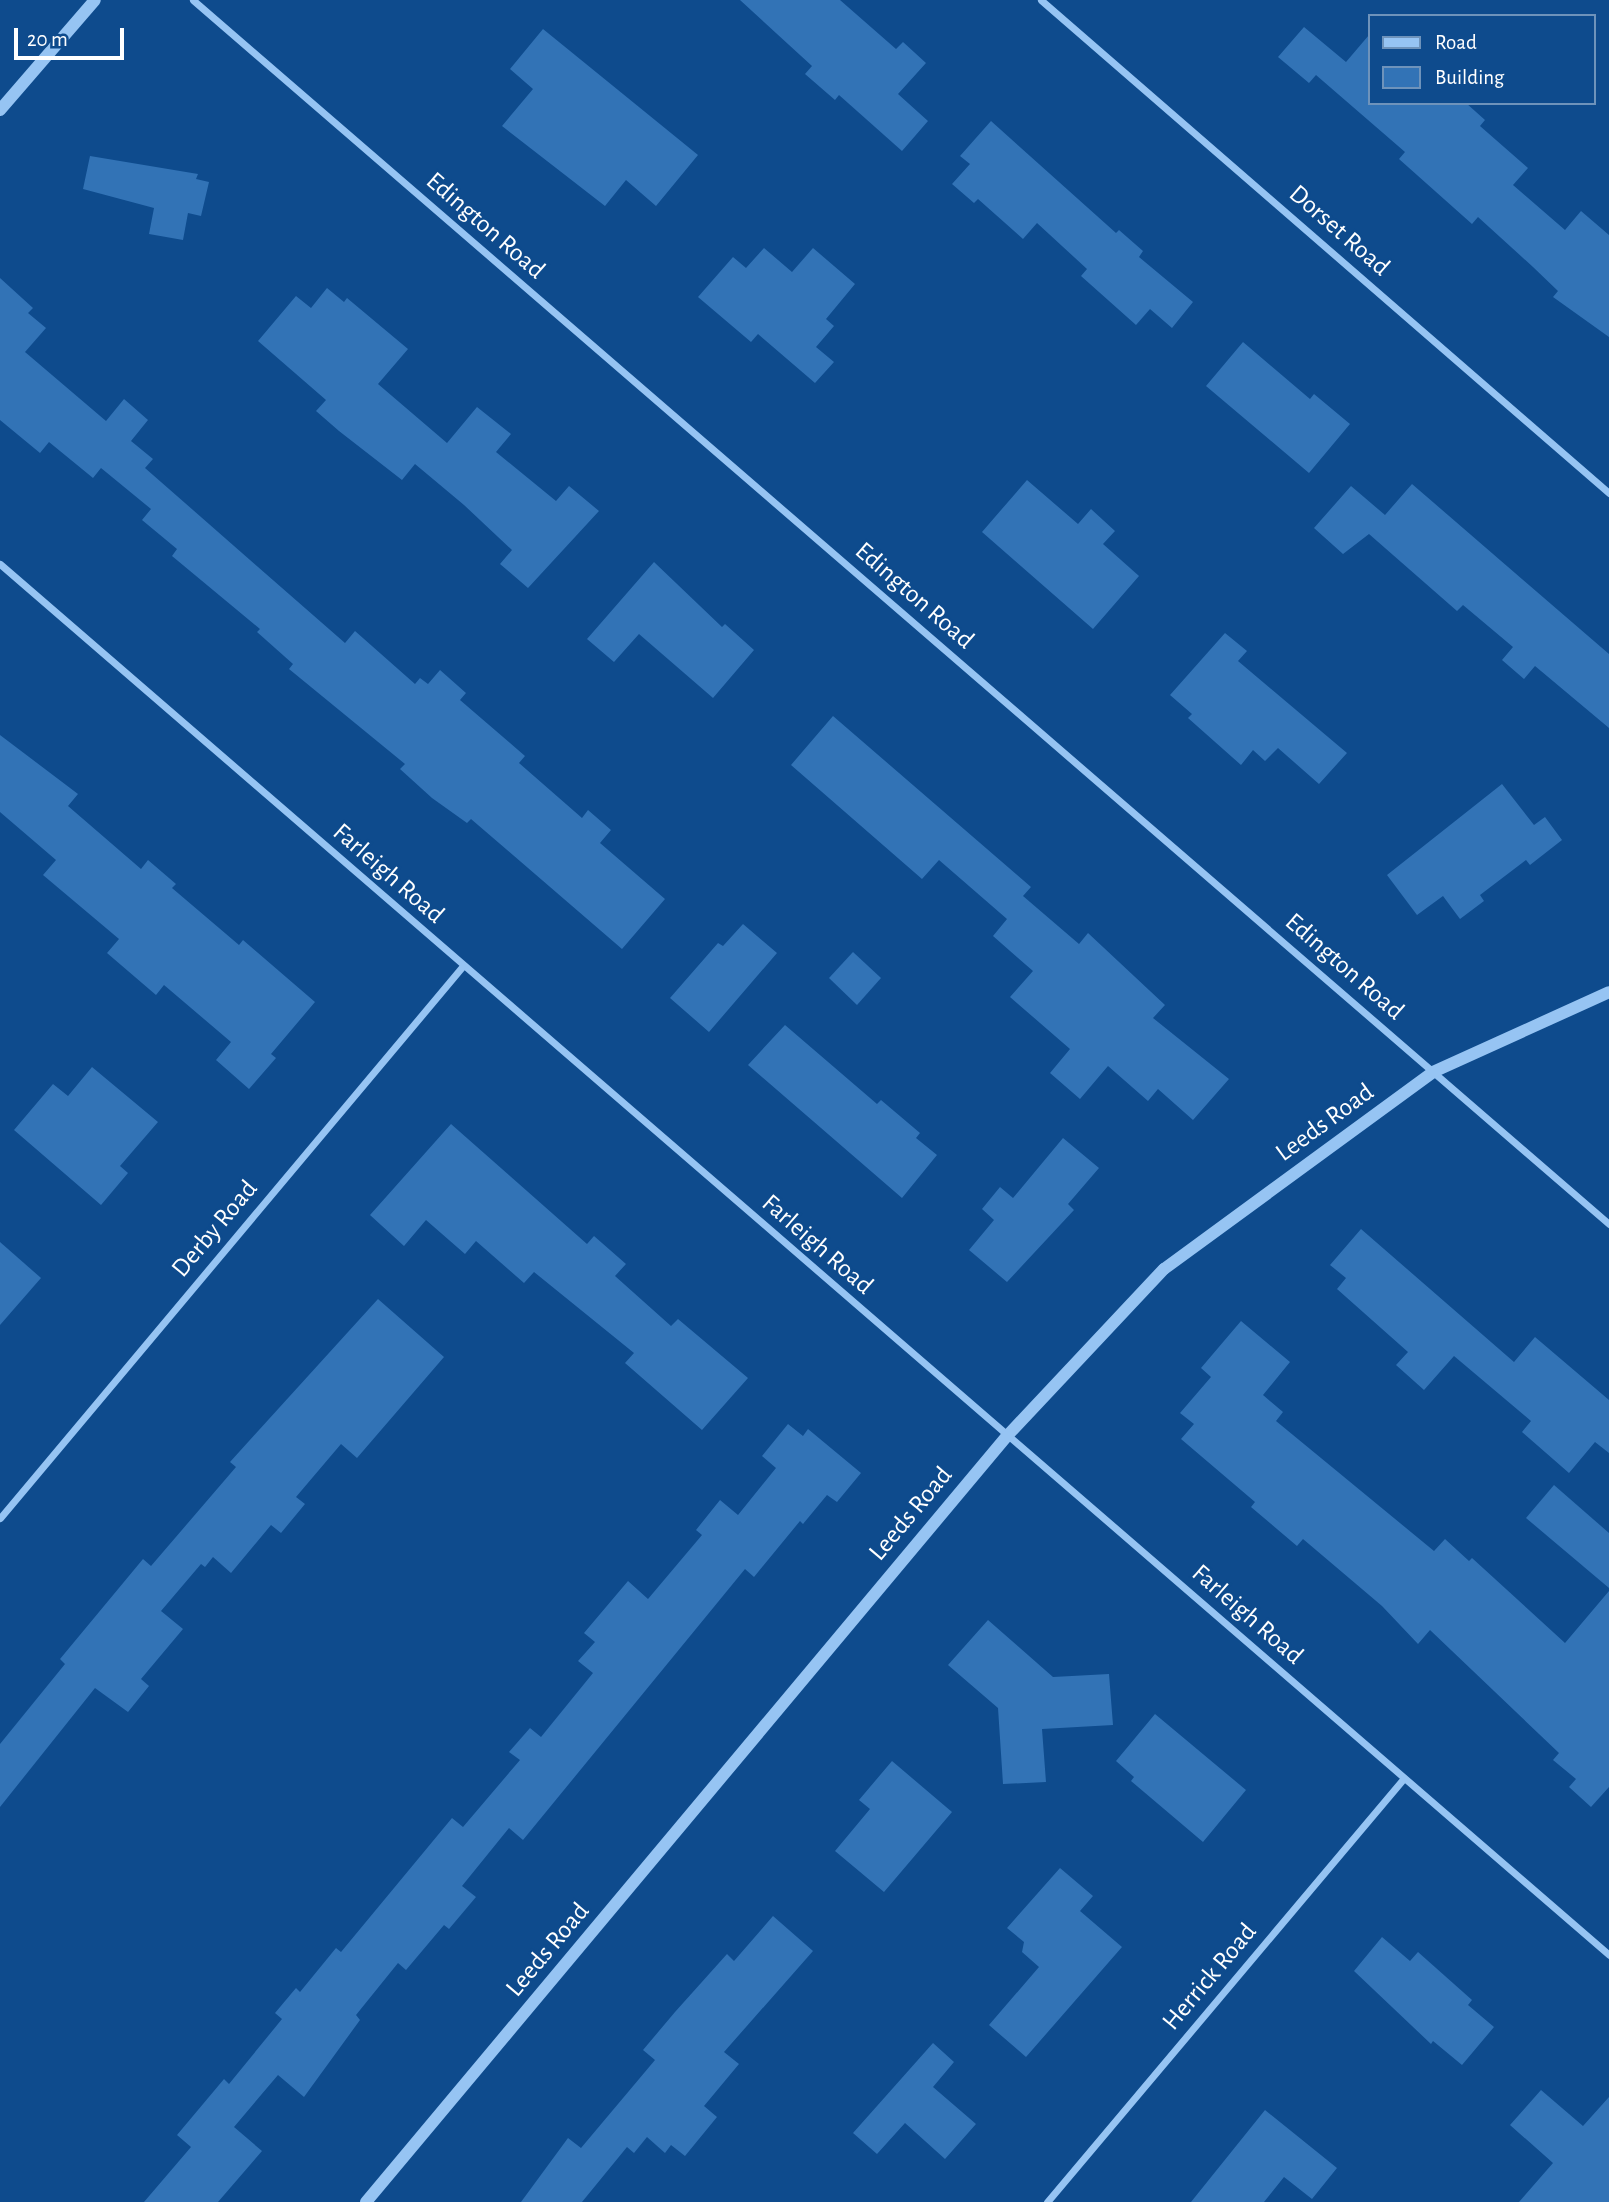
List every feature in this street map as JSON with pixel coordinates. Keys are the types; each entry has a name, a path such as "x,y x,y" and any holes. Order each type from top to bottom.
{"street":[{"path":"0,110 95,0"},
{"name":"Edington Road","path":"193,0 1609,1224"},
{"name":"Dorset Road","path":"1041,0 1609,493"},
{"name":"Farleigh Road","path":"0,564 462,967 1609,1955"},
{"name":"Derby Road","path":"0,1518 462,967"},
{"name":"Leeds Road","path":"366,2202 1007,1436 1164,1269 1433,1072 1609,992"},
{"name":"Herrick Road","path":"1047,2202 1404,1778"}],"building":[{"path":"740,0 840,0 896,49 903,42 926,63 898,94 928,121 902,151 839,95 835,100 805,74 812,66"},
{"path":"1304,27 1346,62 1368,36 1368,105 1468,105 1485,120 1480,126 1528,168 1513,185 1565,230 1581,211 1609,235 1609,337 1553,297 1558,291 1533,267 1478,217 1472,224 1399,159 1405,152 1316,75 1309,83 1278,57"},
{"path":"543,29 698,155 656,206 626,180 605,206 502,126 533,89 510,69"},
{"path":"991,121 1116,233 1119,230 1143,251 1139,257 1193,302 1172,328 1150,309 1136,325 1081,276 1087,269 1037,223 1023,239 978,199 974,203 952,184 970,164 960,156"},
{"path":"90,156 198,174 196,179 209,182 201,216 188,213 183,240 149,234 154,208 83,189"},
{"path":"764,248 792,272 813,248 855,284 826,319 834,326 816,347 834,362 815,383 758,334 751,342 698,297 733,257 746,268"},
{"path":"0,278 33,308 28,313 46,328 25,352 106,421 124,399 148,420 131,441 153,459 145,468 345,643 355,631 415,684 420,678 428,684 440,670 466,693 460,700 525,756 519,763 582,818 588,810 611,830 600,843 665,899 622,949 471,819 467,823 432,798 400,769 405,764 289,669 293,664 257,632 260,629 172,556 177,549 142,520 151,509 101,468 93,478 49,442 40,453 0,420"},
{"path":"327,288 344,302 347,298 408,349 378,384 447,443 477,407 511,434 496,452 556,501 569,486 599,511 528,588 500,564 512,550 464,505 415,464 402,480 339,431 316,411 326,400 258,341 296,296 311,308"},
{"path":"1243,342 1310,399 1314,394 1350,424 1309,473 1206,386"},
{"path":"1027,480 1078,524 1091,509 1115,531 1103,544 1139,576 1093,629 982,532"},
{"path":"1412,484 1609,654 1609,728 1535,666 1524,679 1502,660 1513,647 1463,605 1457,611 1369,534 1343,554 1314,528 1351,486 1385,515"},
{"path":"654,562 722,627 725,624 754,650 713,698 639,634 614,662 587,639"},
{"path":"1225,633 1247,651 1238,661 1347,753 1319,784 1278,748 1265,761 1253,750 1241,765 1188,718 1192,714 1170,695"},
{"path":"833,716 1031,887 1023,896 1079,944 1088,933 1165,1005 1153,1018 1229,1079 1193,1120 1158,1089 1148,1101 1108,1066 1080,1099 1050,1073 1070,1049 1010,997 1033,971 993,936 1007,919 939,860 922,879 791,765"},
{"path":"0,735 78,794 68,806 141,869 148,860 176,884 172,888 239,945 243,940 315,1002 271,1054 276,1058 249,1089 216,1060 231,1042 164,985 156,995 107,953 119,939 43,875 56,860 0,812"},
{"path":"1502,784 1534,825 1545,817 1562,840 1530,865 1526,860 1480,895 1484,901 1460,919 1443,896 1417,915 1387,875"},
{"path":"743,924 777,953 709,1032 670,998 718,943 723,946"},
{"path":"853,952 881,978 857,1005 829,978"},
{"path":"785,1025 877,1104 881,1100 920,1133 916,1138 937,1155 902,1198 748,1065"},
{"path":"92,1067 158,1122 120,1166 128,1173 101,1205 14,1130 53,1084 68,1096"},
{"path":"451,1124 587,1244 594,1236 626,1264 615,1276 671,1326 678,1319 748,1378 702,1430 625,1363 634,1353 534,1272 524,1283 476,1241 465,1254 426,1220 404,1246 370,1215"},
{"path":"1063,1138 1099,1168 1068,1204 1074,1210 1007,1282 969,1250 994,1220 982,1209 1000,1187 1013,1198"},
{"path":"1361,1229 1514,1362 1535,1337 1609,1400 1609,1453 1595,1442 1569,1473 1522,1432 1531,1421 1454,1356 1424,1390 1396,1365 1408,1352 1337,1289 1346,1278 1330,1265"},
{"path":"0,1242 41,1278 0,1325"},
{"path":"378,1299 444,1357 357,1458 341,1444 296,1497 305,1504 281,1533 271,1525 231,1573 213,1557 205,1567 201,1564 161,1611 183,1629 141,1679 149,1686 128,1712 95,1688 0,1807 0,1744 65,1664 60,1659 143,1559 151,1566 236,1467 230,1462"},
{"path":"1241,1321 1290,1362 1263,1395 1283,1412 1276,1421 1434,1551 1445,1539 1469,1561 1472,1558 1565,1643 1609,1591 1609,1787 1591,1807 1569,1787 1576,1779 1553,1760 1559,1753 1430,1630 1418,1644 1382,1606 1303,1539 1297,1546 1251,1507 1255,1502 1181,1439 1194,1424 1180,1413 1211,1377 1201,1368"},
{"path":"788,1424 803,1436 808,1429 861,1473 837,1502 827,1495 803,1524 800,1521 754,1577 745,1569 523,1840 509,1828 462,1886 476,1897 449,1929 444,1925 406,1970 398,1963 356,2015 360,2020 304,2097 278,2075 234,2127 262,2151 218,2202 144,2202 191,2147 177,2135 224,2079 229,2084 282,2019 275,2013 296,1988 300,1992 336,1948 341,1952 452,1818 463,1827 520,1760 509,1752 530,1728 541,1737 593,1673 578,1661 595,1642 584,1633 628,1581 648,1599 702,1535 696,1530 720,1500 738,1515 776,1468 762,1456"},
{"path":"1554,1485 1609,1533 1609,1588 1526,1518"},
{"path":"988,1620 1053,1677 1109,1674 1113,1725 1042,1729 1046,1782 1003,1784 998,1708 948,1665"},
{"path":"1155,1714 1246,1790 1203,1842 1131,1781 1134,1777 1116,1761"},
{"path":"892,1761 952,1812 884,1892 835,1851 870,1809 859,1800"},
{"path":"1060,1868 1093,1896 1080,1911 1122,1947 1026,2057 989,2025 1039,1967 1022,1952 1024,1942 1007,1928"},
{"path":"773,1916 813,1951 724,2052 739,2064 704,2106 717,2117 685,2156 671,2145 665,2153 647,2137 634,2153 627,2147 582,2202 521,2202 568,2138 581,2148 655,2060 643,2050 675,2012 727,1954 734,1961"},
{"path":"1382,1937 1410,1961 1418,1952 1472,2000 1468,2005 1494,2027 1462,2065 1433,2041 1431,2044 1354,1971"},
{"path":"933,2043 954,2062 933,2087 976,2124 945,2159 905,2123 877,2154 853,2133"},
{"path":"1541,2090 1583,2126 1609,2097 1609,2202 1519,2202 1553,2163 1510,2125"},
{"path":"1265,2110 1337,2168 1312,2199 1284,2177 1264,2202 1191,2202"}]}
